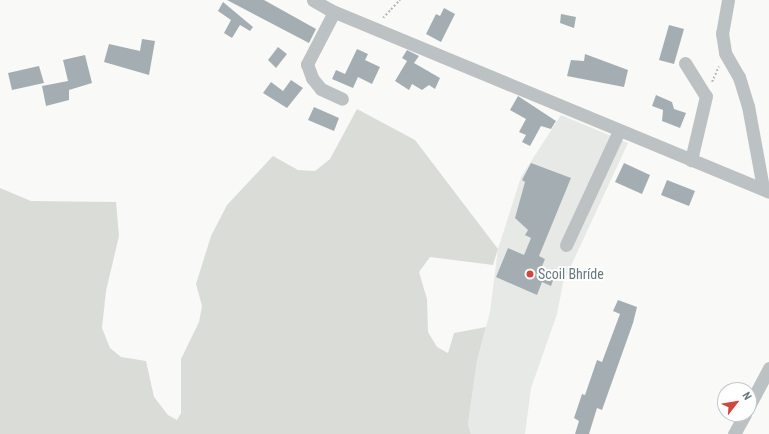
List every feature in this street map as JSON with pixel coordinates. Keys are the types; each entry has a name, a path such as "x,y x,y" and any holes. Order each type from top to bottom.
{"street":[{"path":"313,0 334,12 766,190"},
{"path":"728,0 722,34 725,53 739,77 748,106 766,190"},
{"path":"334,12 307,64 312,78 321,89 342,99"},
{"path":"684,63 706,96 691,160"},
{"path":"566,244 620,131"},
{"path":"757,391 769,368"},
{"path":"734,434 741,422"}],"path":[{"path":"373,27 400,0"},
{"path":"706,96 725,53"}],"shaded area":[{"path":"357,109 415,140 498,249 493,265 430,257 419,272 427,299 428,332 437,347 448,353 454,333 486,327 477,361 468,424 471,434 0,434 0,188 31,201 116,202 119,236 106,291 102,328 110,348 121,357 146,361 154,397 168,415 177,420 181,413 181,359 199,322 202,306 196,284 211,236 227,205 273,156 298,170 315,171 330,159"},
{"name":"Scoil Bhríde","path":"561,115 628,143 563,283 557,314 531,388 525,434 471,434 468,424 477,361 490,312 498,249 521,177"}],"building":[{"path":"227,0 264,0 316,29 309,43"},
{"path":"223,2 253,27 250,31 240,25 232,38 224,33 231,20 218,11"},
{"path":"444,8 455,14 441,42 426,34 436,14 440,16"},
{"path":"561,14 576,17 574,28 560,23"},
{"path":"669,25 684,29 674,64 659,60"},
{"path":"142,39 155,41 149,75 104,62 109,44 140,51"},
{"path":"278,47 287,54 276,68 268,60"},
{"path":"357,49 368,54 365,60 380,67 372,84 358,77 353,88 332,79 336,70 345,74"},
{"path":"407,50 419,56 414,63 440,78 435,89 429,85 422,90 412,84 409,90 395,81 407,61 402,58"},
{"path":"585,54 628,70 624,87 567,76 571,60 584,61"},
{"path":"85,55 92,83 69,90 69,100 46,106 42,86 68,81 63,60"},
{"path":"39,66 44,83 12,90 8,73"},
{"path":"291,80 303,88 287,108 263,93 271,82 283,91"},
{"path":"656,95 672,102 674,109 686,113 680,128 662,121 663,110 652,106"},
{"path":"518,96 556,121 551,129 541,126 530,146 522,142 526,135 519,132 526,119 510,110"},
{"path":"314,107 339,118 334,131 308,120"},
{"path":"531,163 571,178 539,256 545,259 540,271 554,278 551,286 542,282 537,295 496,277 508,248 524,255 531,238 525,235 528,230 515,218 525,182 522,180"},
{"path":"624,163 650,175 642,194 615,182"},
{"path":"667,180 695,191 689,206 661,195"},
{"path":"618,300 637,307 633,323 602,410 597,408 589,434 575,434 579,421 574,418 582,394 585,395 597,360 602,362 620,314 613,311"}],"place":[{"name":"Scoil Bhríde","path":"530,274"}]}
